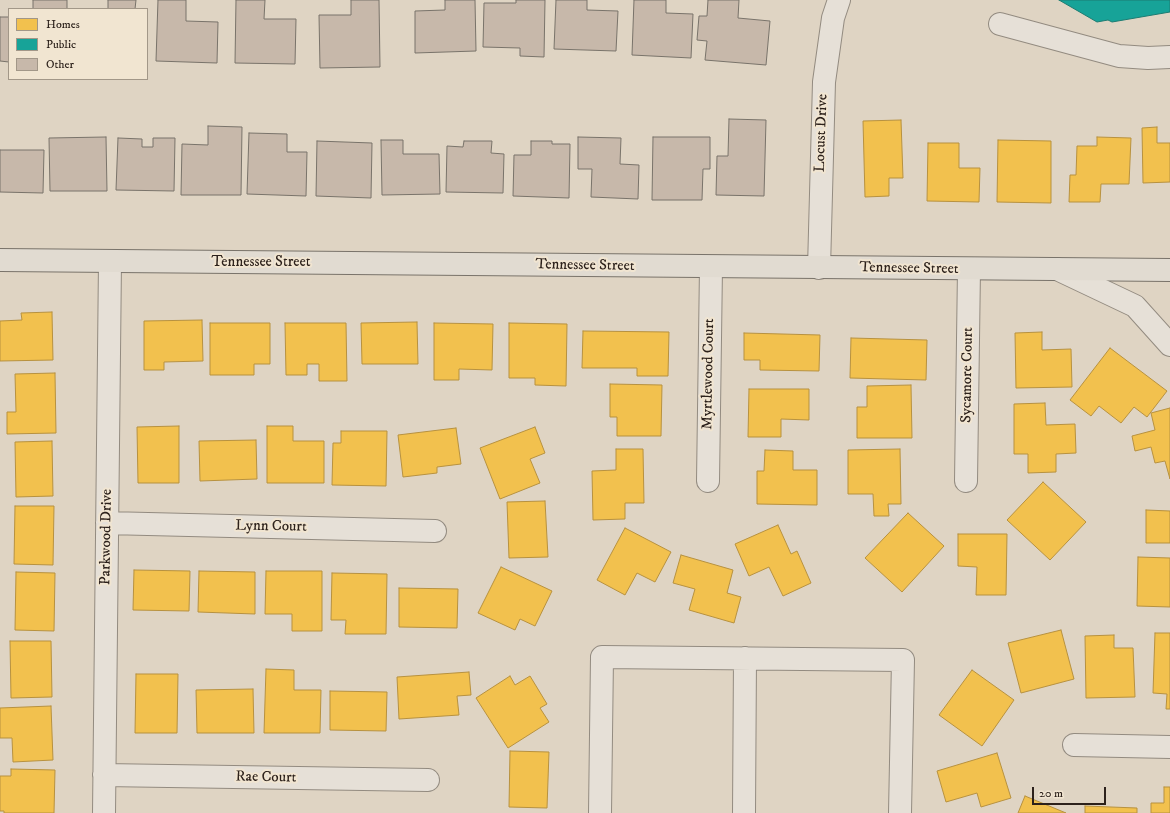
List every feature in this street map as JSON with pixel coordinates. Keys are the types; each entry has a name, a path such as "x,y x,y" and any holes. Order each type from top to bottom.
{"main road":[{"name":"Tennessee Street","path":"0,260 969,270 1170,270"}],"street":[{"name":"Locust Drive","path":"819,268 824,82 833,18 838,0"},
{"path":"1000,24 1119,56 1148,58 1170,57"},
{"name":"Parkwood Drive","path":"104,813 110,261"},
{"name":"Myrtlewood Court","path":"708,481 710,267"},
{"name":"Sycamore Court","path":"966,481 969,270"},
{"path":"1057,270 1135,306 1170,345"},
{"name":"Lynn Court","path":"107,523 435,530"},
{"path":"600,813 602,657 903,660 900,813"},
{"path":"744,813 745,658"},
{"path":"1074,745 1170,747"},
{"name":"Rae Court","path":"104,775 428,780"}],"building: Homes":[{"path":"901,120 903,178 889,178 889,196 865,197 863,121"},
{"path":"1157,127 1157,143 1170,143 1170,182 1143,183 1142,128"},
{"path":"1097,137 1131,138 1129,184 1101,184 1100,202 1069,202 1070,175 1076,175 1077,146 1097,146"},
{"path":"998,140 1051,141 1051,203 997,202"},
{"path":"928,143 959,143 959,168 980,168 979,202 927,201"},
{"path":"52,312 53,360 0,361 0,321 22,320 21,313"},
{"path":"202,320 203,361 164,362 164,370 144,370 144,321"},
{"path":"417,322 418,364 362,364 361,323"},
{"path":"210,323 270,323 270,364 254,364 254,375 210,375"},
{"path":"285,323 346,323 347,381 319,381 319,364 307,364 307,375 286,375"},
{"path":"434,323 493,324 492,370 459,369 459,380 434,380"},
{"path":"509,323 567,324 566,386 535,385 535,378 509,378"},
{"path":"583,331 669,332 668,376 637,376 637,368 582,368"},
{"path":"1042,332 1042,350 1071,349 1072,387 1016,388 1015,333"},
{"path":"744,333 820,335 819,371 760,370 760,360 744,360"},
{"path":"851,338 927,340 926,380 850,378"},
{"path":"1110,348 1167,391 1147,417 1134,407 1121,423 1099,406 1091,416 1070,400"},
{"path":"55,373 56,433 7,434 7,412 16,412 15,374"},
{"path":"610,384 662,385 661,436 617,436 617,417 610,417"},
{"path":"911,385 912,438 857,438 857,407 867,407 867,386"},
{"path":"749,389 809,389 809,420 781,419 781,437 748,437"},
{"path":"1045,403 1046,425 1075,424 1076,453 1056,454 1056,472 1028,473 1028,454 1014,454 1014,404"},
{"path":"1170,408 1170,479 1165,461 1155,463 1151,447 1135,451 1132,436 1155,430 1151,413"},
{"path":"179,426 179,483 138,483 137,427"},
{"path":"267,426 293,426 293,441 324,441 324,483 267,483"},
{"path":"535,427 545,453 530,459 540,483 500,499 480,448"},
{"path":"456,428 461,464 437,467 437,473 403,477 398,435"},
{"path":"341,431 387,431 386,486 332,485 333,443 341,443"},
{"path":"256,440 257,479 200,481 199,441"},
{"path":"52,441 53,496 16,497 15,442"},
{"path":"616,449 643,449 644,503 625,503 625,519 593,520 592,471 616,470"},
{"path":"900,449 901,504 888,504 889,516 874,516 873,494 848,494 848,450"},
{"path":"765,450 793,451 793,470 817,470 817,505 757,504 757,471 764,471"},
{"path":"1043,482 1086,522 1050,560 1007,520"},
{"path":"545,501 548,557 509,558 507,502"},
{"path":"15,506 54,506 53,565 14,564"},
{"path":"1146,510 1170,511 1170,543 1146,543"},
{"path":"908,513 944,546 902,592 865,558"},
{"path":"778,525 791,554 797,551 811,583 783,596 769,567 749,576 735,544"},
{"path":"625,528 671,552 655,582 637,573 625,595 597,580"},
{"path":"958,534 1007,534 1006,595 976,595 977,567 958,566"},
{"path":"681,555 733,570 727,593 741,597 734,623 689,610 695,589 673,583"},
{"path":"1138,557 1170,558 1170,607 1137,606"},
{"path":"501,567 552,591 535,626 520,619 515,630 478,613"},
{"path":"134,570 190,571 189,611 133,610"},
{"path":"199,571 255,572 255,614 198,612"},
{"path":"266,571 322,571 322,631 292,631 292,614 265,614"},
{"path":"16,572 55,573 54,631 15,630"},
{"path":"332,573 387,574 386,634 345,634 346,620 331,620"},
{"path":"399,588 458,589 457,628 399,627"},
{"path":"1061,630 1074,679 1021,693 1008,643"},
{"path":"1155,633 1170,633 1170,709 1166,709 1167,694 1153,693"},
{"path":"1114,635 1114,648 1133,648 1135,697 1086,698 1085,636"},
{"path":"10,641 51,641 52,697 11,698"},
{"path":"266,669 294,670 294,690 321,690 320,733 264,733"},
{"path":"972,670 1014,700 982,746 939,715"},
{"path":"469,672 471,695 457,696 459,715 399,719 397,677"},
{"path":"136,674 178,674 177,733 135,733"},
{"path":"510,676 515,685 530,676 547,704 540,708 549,722 508,748 476,698"},
{"path":"253,689 254,733 197,733 196,690"},
{"path":"330,691 387,692 386,731 330,730"},
{"path":"51,706 53,760 13,762 12,738 0,738 0,708"},
{"path":"510,751 549,752 547,808 509,807"},
{"path":"997,753 1011,798 981,807 977,793 946,802 937,771"},
{"path":"11,769 55,770 54,813 4,813 4,811 0,811 0,776 11,776"},
{"path":"1164,787 1170,787 1170,813 1151,813 1151,803 1164,803"},
{"path":"1025,796 1066,813 1018,813"},
{"path":"1085,806 1137,808 1137,813 1085,813"}],"building: Public":[{"path":"1059,0 1170,0 1170,12 1112,22 1108,20 1097,22"}],"building: Other":[{"path":"33,0 67,0 67,8 33,8"},
{"path":"108,0 136,0 135,8 108,8"},
{"path":"158,0 186,0 186,21 218,22 217,63 156,61"},
{"path":"236,0 265,0 264,19 296,19 295,64 235,63"},
{"path":"351,0 379,0 380,67 320,68 319,15 351,15"},
{"path":"445,0 475,0 476,51 415,53 415,11 445,10"},
{"path":"516,0 545,0 544,57 520,56 520,48 483,47 484,3 516,3"},
{"path":"556,0 587,0 587,10 618,11 616,51 554,49"},
{"path":"634,0 666,0 666,13 693,14 691,58 632,55"},
{"path":"708,0 739,0 738,18 770,21 766,65 705,60 707,41 697,40 699,16 707,16"},
{"path":"0,17 8,17 8,62 0,61"},
{"path":"729,119 766,120 764,196 716,195 717,156 728,156"},
{"path":"208,126 242,127 241,195 181,195 182,144 208,145"},
{"path":"249,133 287,134 287,152 307,152 306,196 247,194"},
{"path":"106,137 107,191 50,191 49,138"},
{"path":"578,137 621,138 620,164 639,165 638,199 591,197 592,169 578,169"},
{"path":"653,137 710,137 710,169 703,169 702,200 652,200"},
{"path":"118,138 142,139 142,147 153,147 153,138 175,138 174,191 116,190"},
{"path":"381,140 403,140 403,154 439,154 440,194 382,195"},
{"path":"317,141 372,143 371,198 316,196"},
{"path":"464,141 492,141 491,153 504,154 503,193 446,192 447,146 463,147"},
{"path":"531,141 552,141 552,144 570,144 569,198 513,196 514,155 531,155"},
{"path":"0,150 44,150 43,193 0,192"}]}
